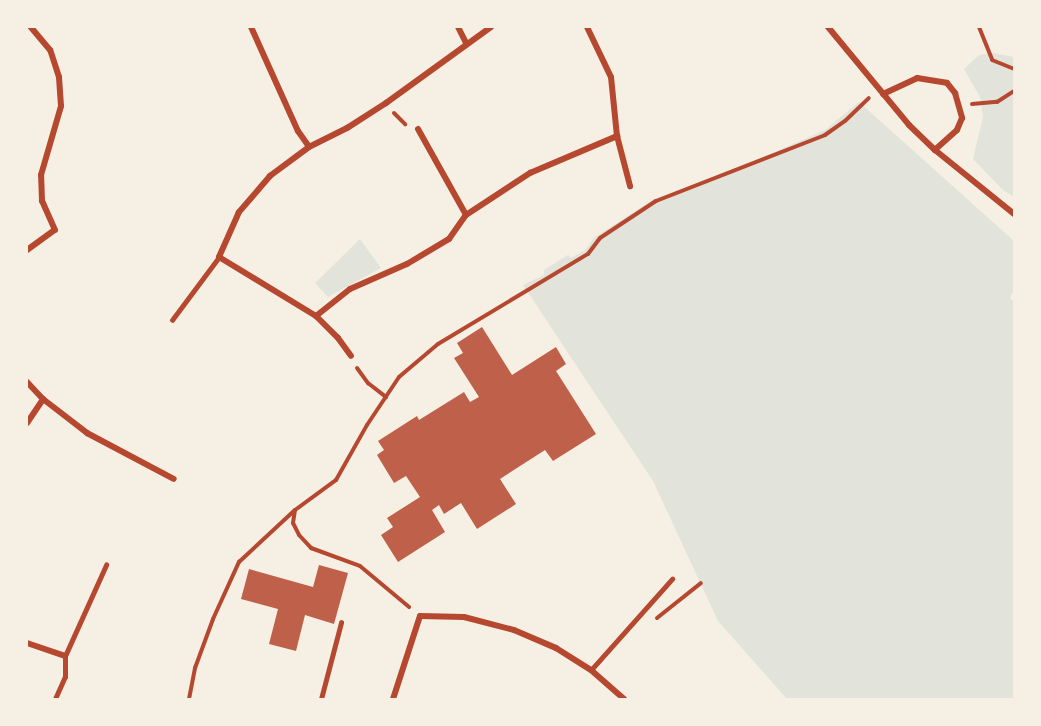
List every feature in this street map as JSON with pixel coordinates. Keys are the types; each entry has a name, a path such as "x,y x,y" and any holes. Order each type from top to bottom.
{"street":[{"path":"27,250 55,230 42,201 41,175 61,106 59,76 50,50 31,27"},
{"path":"251,27 298,131 309,147"},
{"path":"458,27 466,43"},
{"path":"351,356 339,338 316,316 219,257 239,212 270,176 309,147 347,128 386,103 491,27"},
{"path":"587,27 611,77 617,136 630,186"},
{"path":"828,27 881,92 935,150 1014,214"},
{"path":"881,92 917,78 947,83 955,93 962,118 957,130 935,150"},
{"path":"418,129 466,215"},
{"path":"316,316 350,289 407,264 449,239 466,215 530,173 617,136"},
{"path":"27,382 43,399 87,433 174,479"},
{"path":"27,423 43,399"},
{"path":"393,699 420,616 464,616 514,630 556,648 591,670 624,699"},
{"path":"27,643 65,656"}],"lane":[{"path":"172,320 219,257"},
{"path":"55,699 64,677 65,656 106,565"},
{"path":"591,670 672,579"},
{"path":"321,699 341,623"}],"path":[{"path":"979,27 992,60 1014,69"},
{"path":"959,106 997,102 1014,91"},
{"path":"189,699 195,668 239,562 295,510 336,480 399,377 438,344 588,254 600,238 656,201 825,135 881,92"},
{"path":"386,103 402,123 418,129"},
{"path":"351,356 368,383 386,397"},
{"path":"295,510 293,523 298,535 311,548 360,566 420,616"},
{"path":"656,619 701,583"}],"shaded area":[{"path":"993,53 1014,57 1014,197 1003,190 973,159 983,117 980,97 964,69 979,55"},
{"path":"859,102 1014,241 1014,290 1010,298 1014,302 1014,699 787,699 718,621 653,481 523,285 544,275 544,270 568,255 571,258 585,250 595,237 654,199 717,177 825,130"},
{"path":"360,239 381,268 328,297 315,283"}],"building":[{"path":"482,327 512,375 556,347 566,364 556,371 596,434 553,461 545,450 500,479 516,504 477,529 461,503 444,514 439,505 432,510 445,532 398,562 381,535 393,527 387,518 420,497 406,476 394,483 377,455 384,450 378,441 417,416 419,420 464,392 470,402 479,397 454,358 463,353 457,343"},
{"path":"319,565 348,573 334,624 305,615 296,651 269,644 278,609 241,599 249,569 313,587"}]}
